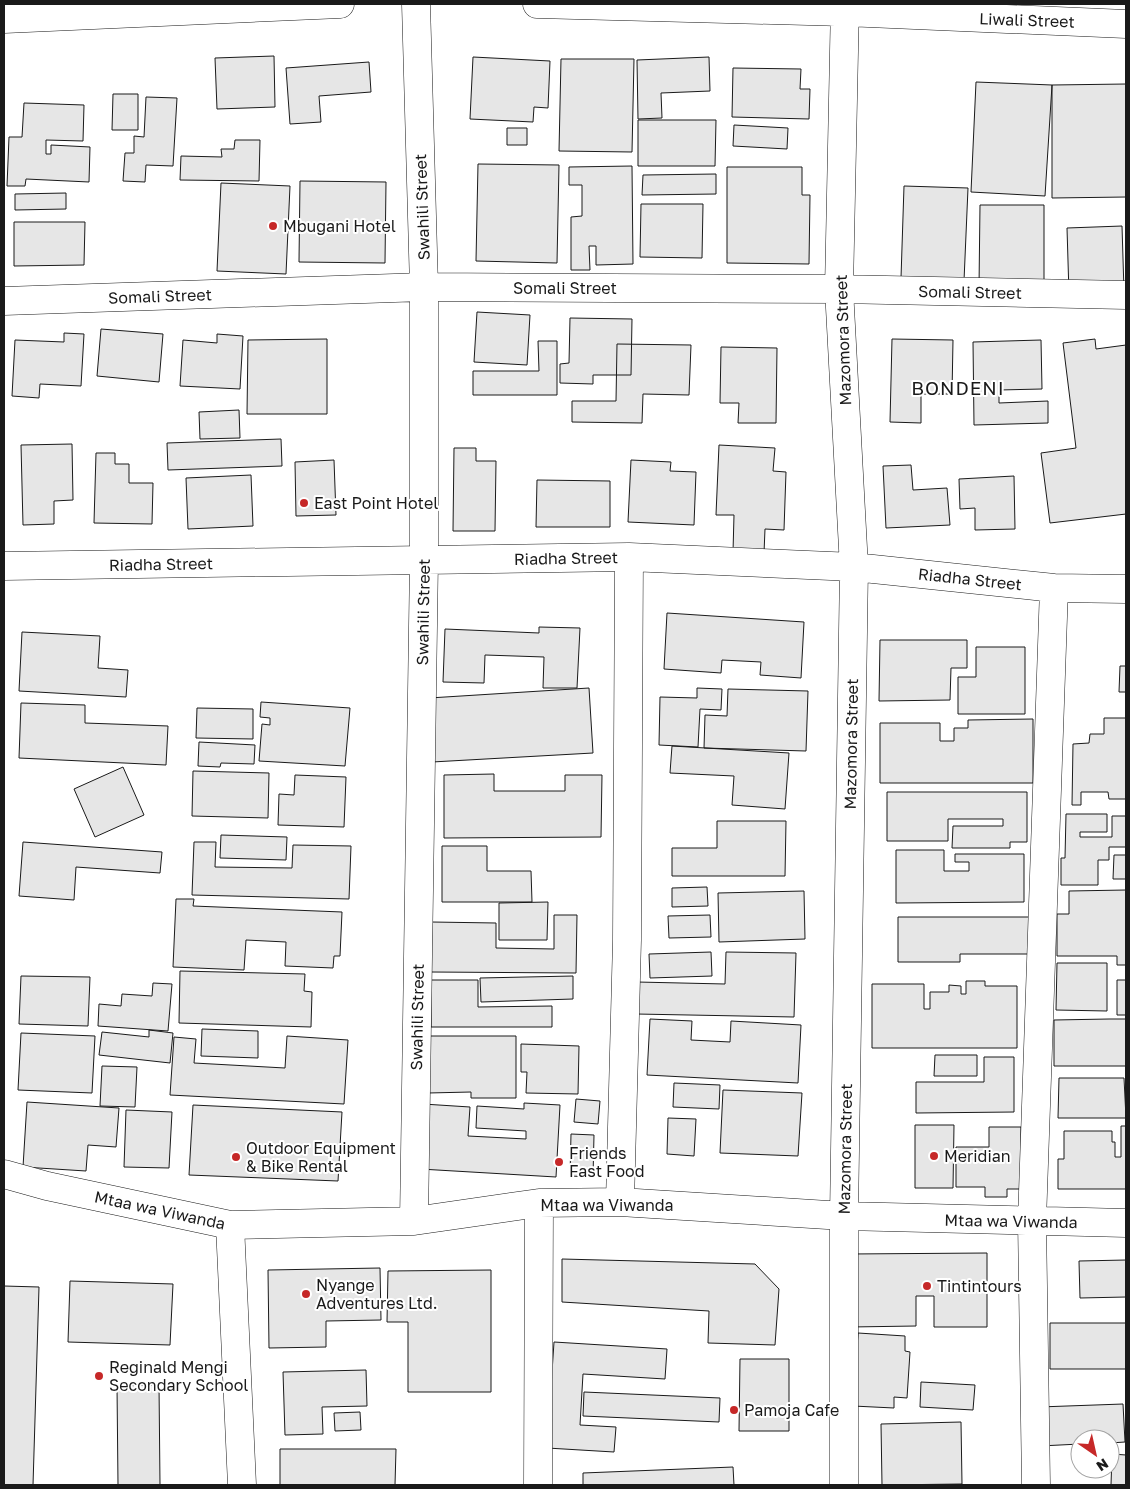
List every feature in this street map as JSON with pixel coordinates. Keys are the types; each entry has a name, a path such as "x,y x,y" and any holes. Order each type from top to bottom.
{"street":[{"path":"4,18 340,4"},
{"name":"Swahili Street","path":"414,1220 424,560 424,287 416,4"},
{"name":"Liwali Street","path":"537,4 845,8 1126,24"},
{"name":"Mazomora Street","path":"844,1485 844,1216 854,568 840,289 845,8"},
{"name":"Somali Street","path":"4,301 424,287 840,289 1126,295"},
{"path":"620,1202 627,940 629,557"},
{"name":"Riadha Street","path":"4,566 629,557 854,568 1054,588 1126,589"},
{"path":"1036,1485 1032,1221 1054,588"},
{"name":"Mtaa wa Viwanda","path":"4,1174 47,1186 230,1226 414,1220 539,1204 620,1202 844,1216 1126,1224"},
{"path":"538,1485 539,1204"},
{"path":"230,1226 242,1485"}],"building":[{"path":"274,56 275,107 217,109 215,58"},
{"path":"473,57 550,61 548,108 534,107 533,122 470,119"},
{"path":"709,57 710,91 661,93 662,118 638,119 637,60"},
{"path":"561,59 634,59 632,152 559,151"},
{"path":"369,62 371,92 319,96 321,122 290,124 286,68"},
{"path":"733,68 801,69 800,89 810,89 809,119 732,117"},
{"path":"976,82 1052,85 1045,196 971,192"},
{"path":"1126,84 1126,197 1052,198 1052,85"},
{"path":"113,94 138,94 138,130 112,130"},
{"path":"146,97 177,98 173,166 146,165 145,182 123,181 125,153 134,153 134,136 144,137"},
{"path":"24,103 84,105 83,141 46,140 46,154 51,154 51,145 90,147 89,182 26,179 25,186 7,186 9,137 22,137"},
{"path":"638,120 716,120 715,166 638,166"},
{"path":"734,125 788,128 787,149 733,146"},
{"path":"507,128 527,128 527,145 507,145"},
{"path":"235,140 260,140 259,181 180,180 181,156 222,157 221,149 234,149"},
{"path":"478,164 559,165 557,263 476,261"},
{"path":"632,166 633,264 596,265 596,246 589,246 590,270 571,270 571,217 582,216 582,185 569,185 569,167"},
{"path":"727,167 802,167 802,195 810,195 809,264 727,263"},
{"path":"716,174 716,194 642,195 643,175"},
{"path":"300,181 386,182 385,263 299,262"},
{"path":"221,183 290,186 286,274 217,271"},
{"path":"904,186 968,188 964,281 901,278"},
{"path":"66,193 66,209 15,210 15,194"},
{"path":"641,204 703,204 702,258 640,257"},
{"path":"980,205 1044,205 1044,288 979,288"},
{"path":"14,222 85,222 84,265 14,266"},
{"path":"1122,226 1124,291 1069,294 1067,228"},
{"path":"477,312 530,315 527,365 474,362"},
{"path":"570,318 632,319 631,375 593,375 593,384 560,383 560,364 569,363"},
{"path":"101,329 163,334 159,382 97,376"},
{"path":"64,333 84,334 81,386 40,384 39,398 12,396 15,340 64,342"},
{"path":"217,334 243,336 240,389 180,386 183,340 217,343"},
{"path":"327,339 327,414 247,414 248,340"},
{"path":"892,339 953,340 952,394 921,394 921,423 890,422"},
{"path":"1095,339 1096,349 1126,345 1126,514 1050,523 1041,453 1076,448 1063,343"},
{"path":"1041,340 1042,389 999,390 999,403 1048,401 1048,423 974,425 973,342"},
{"path":"538,341 557,341 557,395 473,395 473,371 539,371"},
{"path":"617,344 691,345 689,395 643,394 642,423 572,422 572,401 616,401"},
{"path":"721,347 777,348 776,423 738,423 739,403 720,403"},
{"path":"239,410 240,438 200,439 199,412"},
{"path":"281,439 282,466 168,470 167,443"},
{"path":"72,444 73,500 54,501 54,524 23,525 21,445"},
{"path":"719,445 775,448 773,471 786,472 784,530 765,529 764,553 733,552 734,515 716,515"},
{"path":"454,448 476,448 476,461 496,461 495,531 453,531"},
{"path":"96,453 115,453 115,464 129,464 129,483 153,483 152,524 94,523"},
{"path":"334,460 336,515 296,516 295,462"},
{"path":"631,460 671,462 670,471 696,472 694,525 628,522"},
{"path":"911,465 913,490 947,488 950,525 886,528 883,466"},
{"path":"251,475 253,526 188,529 186,478"},
{"path":"1014,476 1015,529 975,530 975,508 960,509 959,479"},
{"path":"537,480 610,481 610,527 536,527"},
{"path":"667,613 804,622 801,678 760,675 761,662 722,660 721,673 664,669"},
{"path":"539,627 580,628 577,688 543,688 544,657 485,655 484,683 443,682 445,629 539,633"},
{"path":"22,632 100,636 98,668 128,670 126,697 19,691"},
{"path":"880,640 967,640 967,668 951,668 950,700 879,701"},
{"path":"976,647 1025,647 1025,714 958,714 958,677 976,677"},
{"path":"1120,666 1126,666 1126,692 1119,692"},
{"path":"589,688 593,753 432,762 429,698"},
{"path":"697,688 722,689 721,710 700,709 698,747 659,745 660,697 697,698"},
{"path":"728,689 808,691 806,751 704,748 705,715 727,716"},
{"path":"261,702 350,708 345,766 259,761 262,724 270,725 270,718 260,717"},
{"path":"21,703 85,705 85,723 168,726 166,765 19,758"},
{"path":"197,708 253,709 253,739 196,738"},
{"path":"1104,718 1126,718 1126,799 1109,799 1108,792 1081,792 1081,805 1072,805 1073,744 1089,743 1090,734 1104,734"},
{"path":"1033,719 1033,783 880,783 880,723 940,723 940,741 954,741 954,728 968,728 968,720"},
{"path":"199,742 255,745 254,764 221,763 220,767 198,766"},
{"path":"672,746 789,753 785,809 732,805 734,776 670,773"},
{"path":"123,767 144,815 95,837 74,789"},
{"path":"193,771 269,773 268,818 192,816"},
{"path":"494,774 494,791 565,791 565,775 602,775 601,837 444,838 444,775"},
{"path":"295,775 346,777 344,827 278,825 279,794 294,795"},
{"path":"887,792 1027,792 1027,842 1010,842 1010,848 952,848 953,826 1003,826 1003,819 948,819 948,841 887,841"},
{"path":"1066,814 1107,814 1107,832 1080,832 1080,837 1112,837 1112,816 1126,816 1126,847 1109,847 1109,860 1098,860 1098,885 1061,885 1061,858 1065,858"},
{"path":"717,821 786,821 785,876 672,876 672,848 717,848"},
{"path":"221,835 287,837 286,860 220,858"},
{"path":"23,842 162,852 160,873 76,867 74,900 19,896"},
{"path":"194,842 216,842 215,867 292,868 293,845 351,846 349,899 192,895"},
{"path":"442,846 487,846 487,871 531,871 532,902 442,902"},
{"path":"896,850 944,850 944,871 969,871 969,862 955,862 955,854 1024,854 1024,902 896,903"},
{"path":"1114,855 1126,855 1126,879 1113,879"},
{"path":"707,887 708,906 672,907 672,888"},
{"path":"1126,890 1126,965 1117,965 1117,956 1057,956 1057,914 1069,914 1069,891"},
{"path":"804,891 805,939 719,942 718,893"},
{"path":"176,899 194,899 193,906 342,912 340,956 334,956 333,968 285,966 286,942 246,940 244,970 173,967"},
{"path":"548,902 547,940 499,940 499,903"},
{"path":"554,915 577,915 576,973 431,972 432,922 496,923 496,948 554,949"},
{"path":"710,915 711,937 669,938 668,916"},
{"path":"898,917 1032,917 1032,954 960,954 960,962 898,962"},
{"path":"711,952 712,976 650,978 649,954"},
{"path":"726,952 796,953 794,1017 636,1014 637,982 725,984"},
{"path":"1057,963 1107,963 1107,1011 1056,1010"},
{"path":"180,971 305,974 304,991 312,992 311,1027 179,1023"},
{"path":"21,976 90,977 88,1026 19,1024"},
{"path":"573,976 573,999 481,1002 480,978"},
{"path":"431,980 478,980 478,1007 552,1006 552,1027 431,1027"},
{"path":"1117,980 1126,980 1126,1015 1117,1015"},
{"path":"966,981 985,981 985,986 1017,986 1017,1048 872,1048 872,984 924,984 924,1009 930,1009 930,992 949,992 949,985 961,986 961,994 966,994"},
{"path":"153,983 172,984 168,1031 98,1026 99,1004 121,1006 122,994 152,996"},
{"path":"650,1019 692,1021 691,1040 730,1042 731,1021 801,1025 798,1083 647,1075"},
{"path":"1126,1019 1126,1066 1054,1066 1054,1020"},
{"path":"202,1029 258,1031 258,1058 201,1056"},
{"path":"149,1030 173,1033 170,1063 99,1055 102,1032 149,1037"},
{"path":"21,1033 95,1036 92,1093 18,1090"},
{"path":"287,1036 348,1040 344,1104 170,1095 174,1037 196,1039 194,1063 285,1068"},
{"path":"428,1036 516,1036 516,1098 471,1098 471,1092 428,1093"},
{"path":"521,1044 579,1046 578,1094 526,1093 527,1072 521,1072"},
{"path":"935,1055 977,1055 977,1076 934,1076"},
{"path":"984,1057 1014,1057 1014,1112 916,1113 916,1082 984,1082"},
{"path":"102,1066 137,1067 135,1107 100,1106"},
{"path":"1059,1078 1124,1078 1126,1118 1058,1118"},
{"path":"674,1083 720,1085 719,1109 673,1107"},
{"path":"723,1090 802,1093 798,1156 720,1153"},
{"path":"576,1099 600,1101 598,1124 574,1122"},
{"path":"27,1102 119,1108 116,1147 88,1145 86,1171 23,1167"},
{"path":"524,1103 560,1105 556,1177 420,1169 423,1104 470,1107 468,1136 526,1139 526,1131 476,1128 477,1106 524,1109"},
{"path":"193,1105 342,1112 338,1181 189,1175"},
{"path":"126,1110 172,1112 169,1168 124,1167"},
{"path":"668,1118 696,1119 694,1156 667,1154"},
{"name":"Meridian","path":"915,1125 954,1125 953,1188 915,1188"},
{"path":"1121,1126 1126,1126 1126,1189 1058,1189 1058,1159 1064,1159 1064,1131 1112,1131 1112,1142 1115,1142 1115,1157 1121,1157"},
{"path":"989,1127 1021,1127 1021,1189 1007,1189 1007,1197 985,1197 985,1187 956,1187 956,1147 989,1147"},
{"path":"571,1134 594,1135 593,1177 570,1176"},
{"path":"987,1253 987,1327 934,1327 934,1296 916,1296 916,1326 850,1327 849,1254"},
{"path":"562,1259 755,1264 779,1289 775,1345 708,1343 709,1311 562,1302"},
{"path":"1126,1260 1126,1297 1080,1298 1079,1261"},
{"path":"380,1268 381,1320 326,1321 326,1347 269,1348 268,1270"},
{"path":"491,1270 491,1392 408,1392 408,1322 387,1322 388,1271"},
{"path":"70,1281 173,1284 170,1345 68,1342"},
{"path":"4,1286 39,1287 33,1485 4,1485"},
{"path":"1050,1323 1126,1323 1126,1369 1050,1369"},
{"path":"858,1333 905,1336 905,1351 910,1352 907,1398 894,1397 894,1408 853,1406"},
{"path":"554,1342 667,1349 665,1379 583,1374 580,1425 616,1427 614,1452 547,1448"},
{"path":"740,1359 789,1359 789,1431 739,1431"},
{"path":"366,1370 367,1406 322,1407 323,1434 285,1435 283,1372"},
{"path":"921,1382 975,1385 973,1410 920,1407"},
{"path":"159,1385 160,1485 118,1485 117,1386"},
{"path":"584,1392 720,1398 719,1422 583,1416"},
{"path":"1123,1404 1125,1442 1120,1442 1120,1429 1070,1429 1070,1444 1040,1446 1039,1407"},
{"path":"360,1412 361,1430 335,1431 334,1413"},
{"path":"961,1422 962,1484 882,1485 881,1424"},
{"path":"280,1449 396,1449 395,1485 280,1485"},
{"path":"1120,1455 1126,1455 1126,1485 1111,1485 1111,1479 1120,1479"},
{"path":"733,1467 734,1485 583,1485 583,1473"}],"place":[{"name":"Mbugani Hotel","path":"273,226"},
{"name":"East Point Hotel","path":"304,503"},
{"name":"Meridian","path":"934,1156"},
{"name":"Outdoor Equipment & Bike Rental","path":"236,1157"},
{"name":"Friends Fast Food","path":"559,1162"},
{"name":"Tintintours","path":"927,1286"},
{"name":"Nyange Adventures Ltd.","path":"306,1294"},
{"name":"Reginald Mengi Secondary School","path":"99,1376"},
{"name":"Pamoja Cafe","path":"734,1410"}],"district":[{"name":"BONDENI","path":"958,387"}]}
